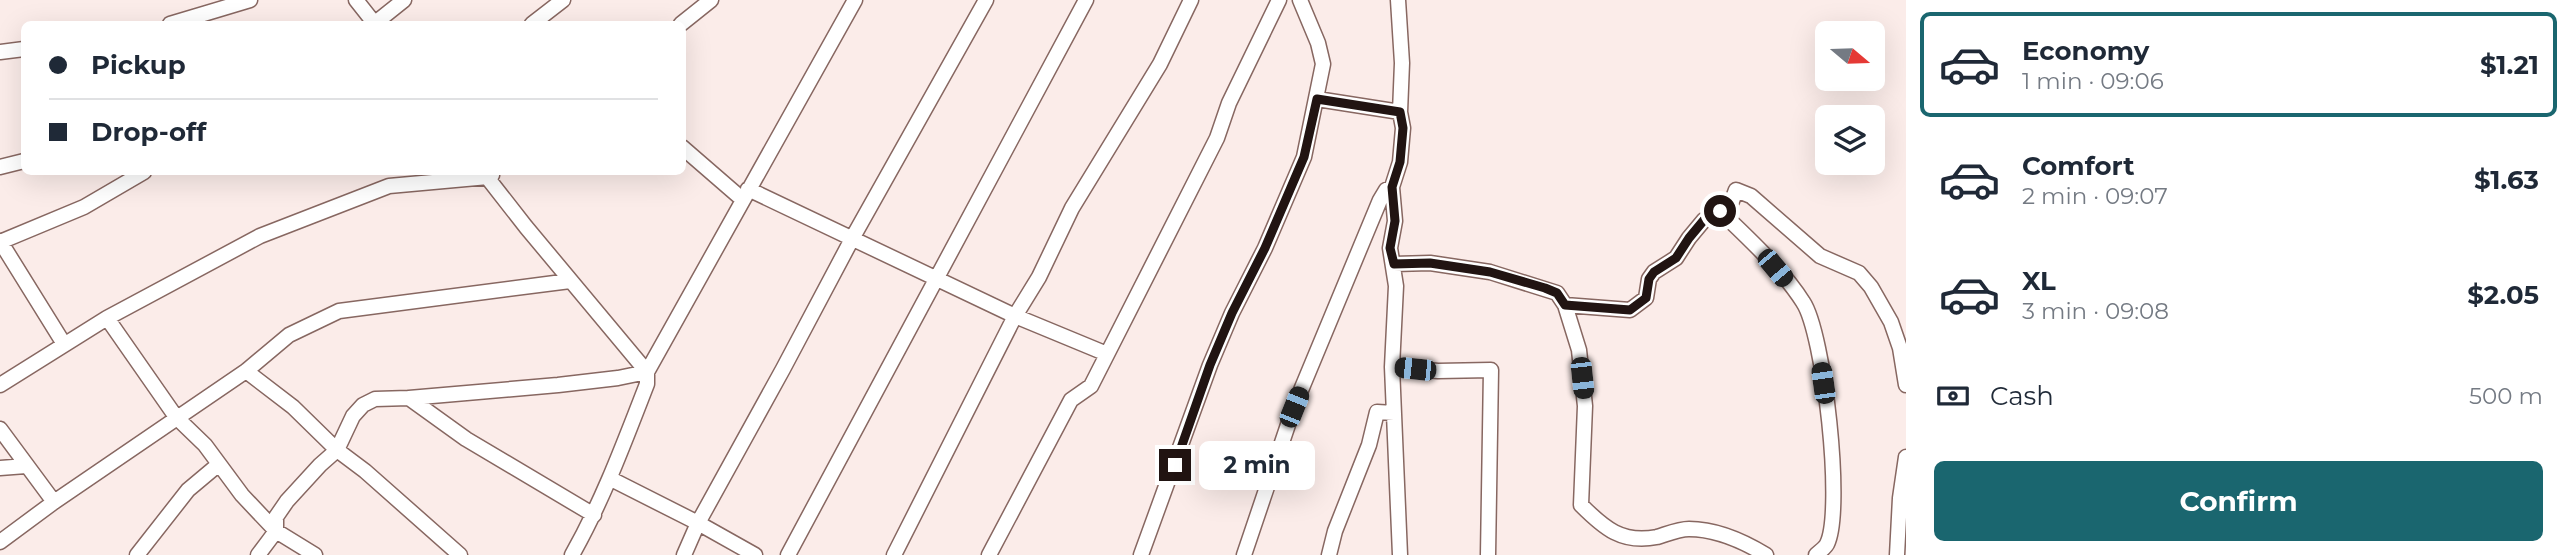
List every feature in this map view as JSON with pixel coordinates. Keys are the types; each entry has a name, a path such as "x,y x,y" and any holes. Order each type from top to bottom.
{"street":[{"path":"180,21 250,0"},
{"path":"356,0 373,21"},
{"path":"379,21 404,0"},
{"path":"536,21 563,0"},
{"path":"572,555 611,479 647,384 647,372 855,0"},
{"path":"684,555 698,523 853,237 986,0"},
{"path":"788,555 1086,0"},
{"path":"894,555 1015,316 1039,277 1072,208 1160,65 1191,0"},
{"path":"989,555 1071,401 1091,386 1217,138 1229,103 1279,0"},
{"path":"1141,555 1210,365 1304,157 1323,64 1318,43 1300,0"},
{"path":"1398,0 1402,64 1400,112 1403,128 1400,162 1392,187 1395,221 1390,248 1396,286 1392,367 1400,555"},
{"path":"684,21 702,3"},
{"path":"0,52 21,49"},
{"path":"1317,99 1400,112"},
{"path":"686,150 745,194 853,237 1015,316 1107,354"},
{"path":"0,167 21,162"},
{"path":"64,344 0,242 84,207 139,175"},
{"path":"0,385 107,318 260,236 389,186 474,175"},
{"path":"490,175 570,281 647,372"},
{"path":"1244,555 1299,395 1380,200 1386,190 1392,187"},
{"path":"1565,305 1630,310 1646,298 1649,279 1654,272 1676,258 1704,220 1732,201 1736,190 1751,196 1820,256 1859,273 1871,287 1891,322 1900,348 1906,385"},
{"path":"1720,211 1760,250 1805,303 1820,356 1834,463 1832,522 1827,545 1816,555"},
{"path":"1394,264 1430,263 1490,272 1557,293 1565,305 1579,350 1585,406 1581,505 1598,522 1615,533 1634,540 1687,528 1713,532 1745,543 1766,555"},
{"path":"0,542 176,417 246,371 289,335 339,311 570,281"},
{"path":"107,318 176,417 205,444 242,495 275,531 315,555"},
{"path":"1392,367 1438,371 1491,370 1488,555"},
{"path":"246,371 293,407 337,450 365,471 460,555"},
{"path":"258,555 275,531 276,517 287,501 337,450 353,416 363,405 375,399 606,380 647,372"},
{"path":"409,398 466,439 594,515"},
{"path":"1329,555 1335,531 1369,445 1377,412 1394,413"},
{"path":"0,429 54,502"},
{"path":"1897,555 1900,498 1906,457"},
{"path":"137,555 188,490 219,464"},
{"path":"0,468 26,466"},
{"path":"611,479 755,555"}],"route":[{"path":"1175,465 1210,365 1232,313 1291,191 1304,157 1317,99 1400,112 1403,128 1400,162 1392,187 1395,221 1390,248 1394,264 1430,263 1490,272 1557,293 1565,305 1620,307 1630,310 1646,298 1649,279 1654,272 1676,258 1704,220 1720,211"}]}
